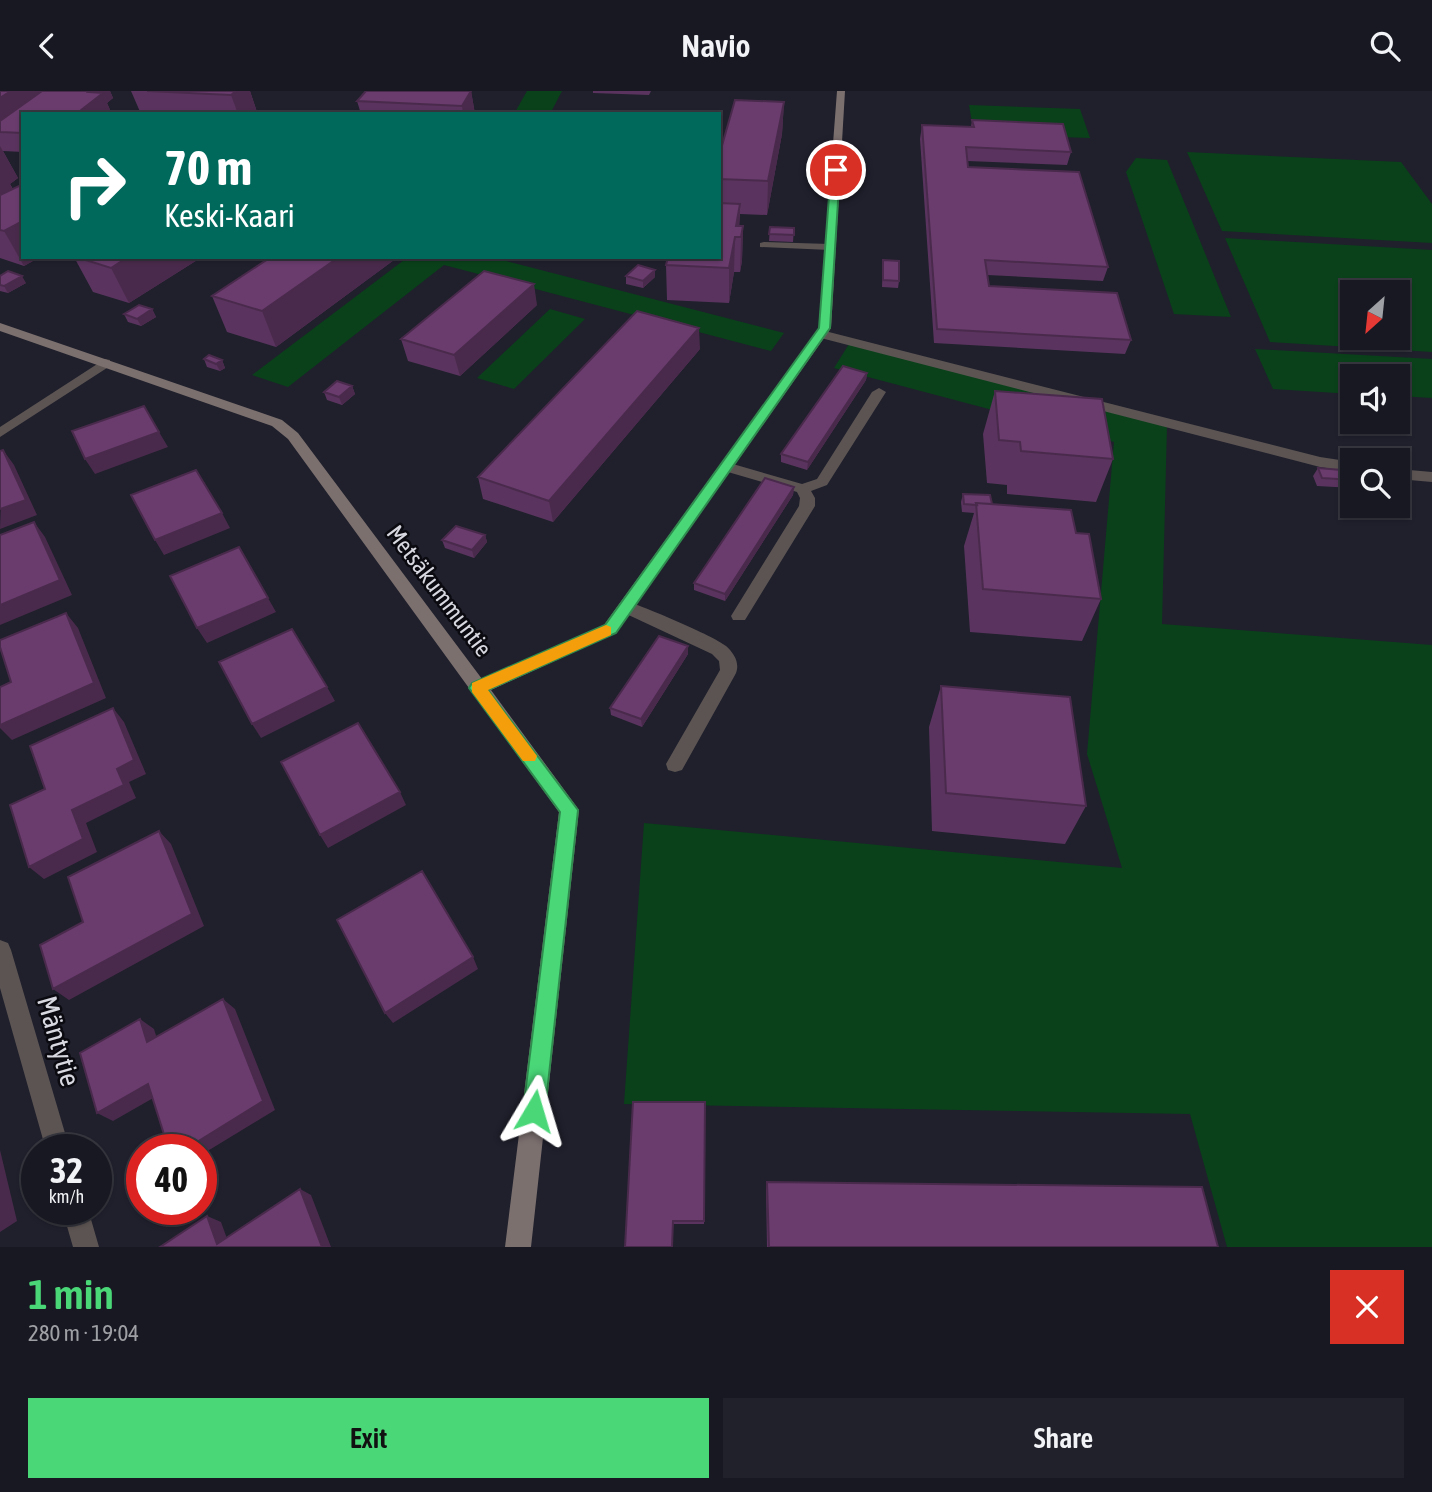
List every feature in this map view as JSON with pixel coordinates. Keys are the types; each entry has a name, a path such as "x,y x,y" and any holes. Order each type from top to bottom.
{"street":[{"path":"478,688 610,629 825,328 841,91"},
{"path":"764,245 830,247"},
{"name":"Metsäkummuntie","path":"0,327 278,423 293,436 569,810 518,1247"},
{"path":"821,334 1340,465"},
{"path":"0,433 105,363"},
{"path":"726,467 803,489 822,482 879,392"},
{"path":"1410,475 1432,477"},
{"path":"739,616 807,506 808,498 803,489"},
{"path":"626,607 718,649 727,659 729,670 675,764"},
{"name":"Mäntytie","path":"0,950 53,1134"},
{"path":"80,1225 86,1247"}],"green space":[{"path":"527,91 562,91 551,112 515,112"},
{"path":"969,105 1080,109 1090,138 974,134"},
{"path":"1187,152 1401,162 1432,204 1432,243 1222,231"},
{"path":"1136,158 1167,160 1231,317 1174,314 1126,172"},
{"path":"1225,238 1432,250 1432,352 1400,350 1410,350 1410,280 1340,280 1340,346 1270,342"},
{"path":"405,259 499,259 784,333 771,351 444,265 288,387 252,375"},
{"path":"550,309 585,319 514,389 477,378"},
{"path":"849,344 1167,425 1162,624 1432,645 1432,1247 1227,1247 1190,1114 624,1104 644,823 1122,868 1087,754 1114,442 834,368"},
{"path":"1255,349 1432,359 1432,398 1410,397 1410,364 1340,364 1340,393 1273,389"}],"building":[{"path":"0,91 11,91 0,98"},
{"path":"42,91 103,93 79,112 21,112 21,133 0,132 0,121"},
{"path":"147,91 236,91 231,95"},
{"path":"366,91 471,91 462,106 357,101"},
{"path":"735,100 784,102 768,181 721,179 721,149"},
{"path":"972,120 1063,124 1071,152 966,147 968,167 1079,172 1108,267 985,260 989,286 1117,293 1131,340 937,329 922,125 974,127"},
{"path":"21,185 21,222 4,231 0,230 0,195"},
{"path":"721,203 740,204 736,226 743,226 741,237 735,237 729,268 666,265 668,259 721,259"},
{"path":"770,227 794,228 794,235 769,234"},
{"path":"82,259 125,259 111,268"},
{"path":"268,259 336,259 262,311 212,296"},
{"path":"883,260 899,261 899,281 883,280"},
{"path":"638,265 655,270 643,281 626,276"},
{"path":"8,271 22,276 4,286 0,285 0,276"},
{"path":"484,271 534,284 454,355 401,339"},
{"path":"139,305 152,309 137,319 124,314"},
{"path":"637,311 699,328 549,501 478,477"},
{"path":"209,355 222,360 216,364 204,359"},
{"path":"843,366 867,373 808,462 781,454"},
{"path":"337,381 352,386 339,397 324,392"},
{"path":"995,391 1102,399 1113,459 1021,451 1020,442 999,440"},
{"path":"144,406 159,432 85,459 72,431"},
{"path":"3,450 26,500 0,509 0,451"},
{"path":"1318,468 1340,470 1340,479 1322,478"},
{"path":"196,470 222,513 155,540 131,495"},
{"path":"765,478 794,487 725,594 694,583"},
{"path":"963,494 990,495 992,504 964,504"},
{"path":"976,503 1071,510 1076,533 1089,534 1101,599 983,589"},
{"path":"34,522 60,580 0,605 0,535"},
{"path":"456,526 485,535 472,550 442,540"},
{"path":"239,547 268,598 197,628 170,576"},
{"path":"66,613 94,683 0,725 0,687 11,682 0,640"},
{"path":"292,629 327,687 252,724 219,662"},
{"path":"659,636 688,646 641,719 610,708"},
{"path":"941,686 1070,697 1086,806 946,793"},
{"path":"113,708 134,760 117,769 124,785 72,810 83,839 29,867 10,805 45,789 30,746"},
{"path":"358,723 400,792 320,835 281,762"},
{"path":"159,831 192,914 53,989 40,945 83,922 68,877"},
{"path":"422,871 473,957 385,1013 337,920"},
{"path":"223,999 263,1101 210,1134 164,1134 148,1084 97,1113 80,1053 140,1019 147,1042"},
{"path":"633,1102 705,1102 704,1221 673,1221 672,1247 625,1247"},
{"path":"767,1182 1202,1187 1218,1247 769,1247"},
{"path":"300,1189 322,1247 160,1247 193,1225 210,1225 217,1244"}],"slow traffic":[{"path":"529,756 478,688 606,631"}],"route":[{"path":"534,1111 569,810 478,688 610,629 825,328 836,170"}]}
